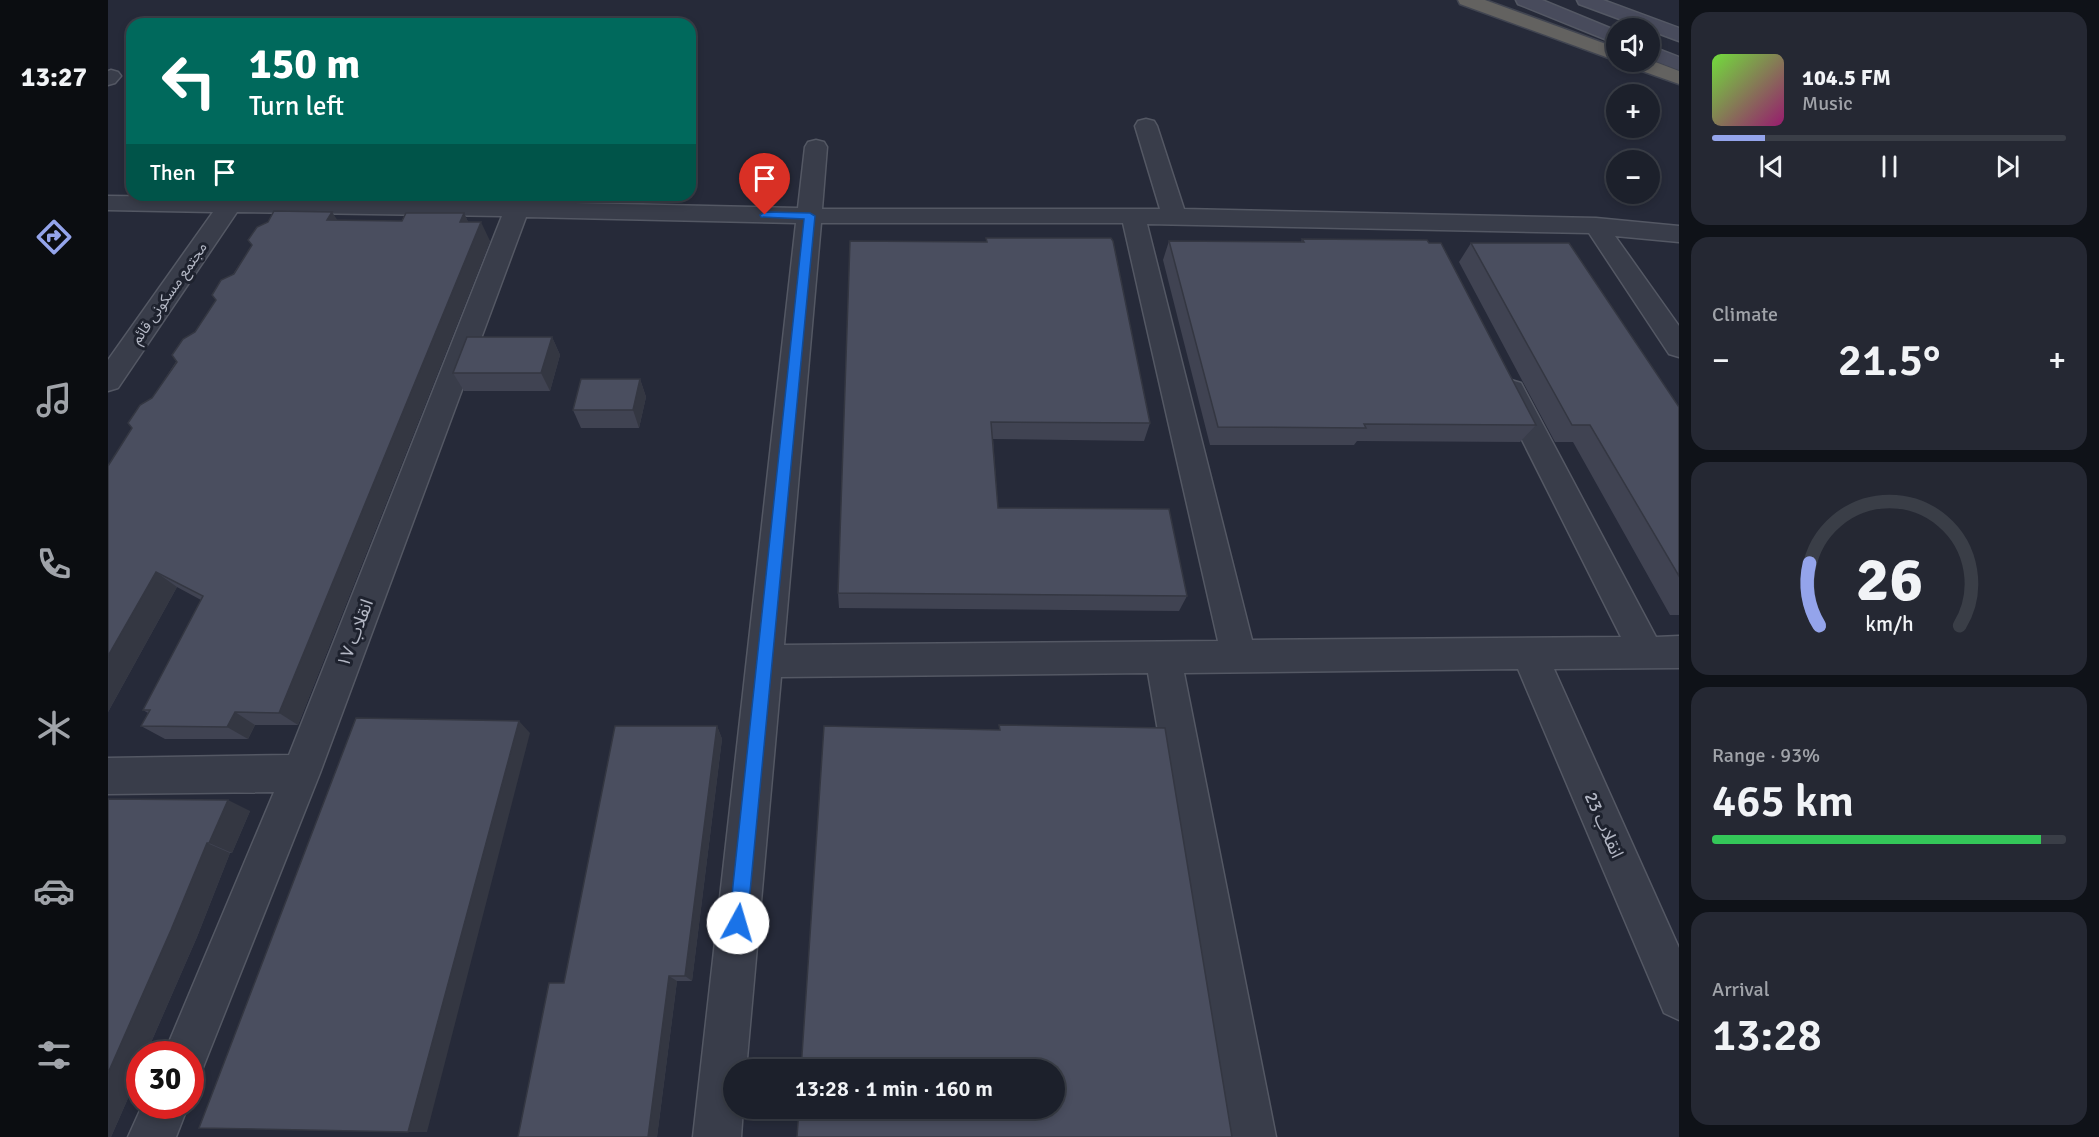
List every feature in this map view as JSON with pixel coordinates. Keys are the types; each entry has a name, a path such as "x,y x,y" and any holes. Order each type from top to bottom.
{"highway":[{"path":"1467,0 1606,51"},
{"path":"1660,71 1679,78"}],"main road":[{"path":"1526,0 1606,33"},
{"path":"1586,0 1679,35"},
{"path":"1660,56 1679,64"}],"street":[{"path":"1146,126 1174,216"},
{"path":"717,1137 816,147"},
{"path":"108,203 230,205 292,201"},
{"path":"414,201 520,202 810,216 1174,216 1423,221 1596,226 1679,234"},
{"name":"انقلاب ۱۷","path":"191,1041 301,773 520,202"},
{"name":"مجتمع مسکونی قائم","path":"108,381 230,205"},
{"path":"1133,216 1239,657"},
{"path":"1423,221 1439,252"},
{"path":"1596,226 1679,347"},
{"path":"764,661 1663,652 1499,368"},
{"name":"انقلاب 23","path":"1529,653 1679,998"},
{"path":"1162,658 1252,1137"},
{"path":"108,776 301,773"},
{"path":"152,1137 160,1119"}],"building":[{"path":"274,211 332,212 327,220 402,221 406,213 464,213 460,222 481,222 279,713 235,712 227,727 141,726 150,710 143,710 203,596 156,572 108,656 108,466 132,428 128,423 140,405 152,398 177,362 172,355 183,339 195,332 216,300 212,295 221,280 234,274 252,245 248,240 257,227 268,222"},
{"path":"986,238 1111,238 1150,423 991,422 998,508 1169,509 1187,596 838,593 850,241 987,242"},
{"path":"1302,239 1427,240 1429,243 1441,243 1536,425 1364,424 1366,428 1218,427 1169,241 1304,242"},
{"path":"1471,243 1569,243 1679,407 1679,576 1590,425 1572,425"},
{"path":"467,337 552,337 541,373 453,373"},
{"path":"581,379 640,379 633,410 573,410"},
{"path":"356,718 519,721 408,1132 199,1128"},
{"path":"999,725 1165,728 1232,1137 797,1137 798,1119 1065,1119 1065,1059 802,1059 824,726 1000,730"},
{"path":"615,726 717,726 685,976 669,976 648,1137 518,1137 549,983 564,983"},
{"path":"108,799 228,800 207,843 108,1073"}],"route":[{"path":"738,923 810,216 765,215"}]}
